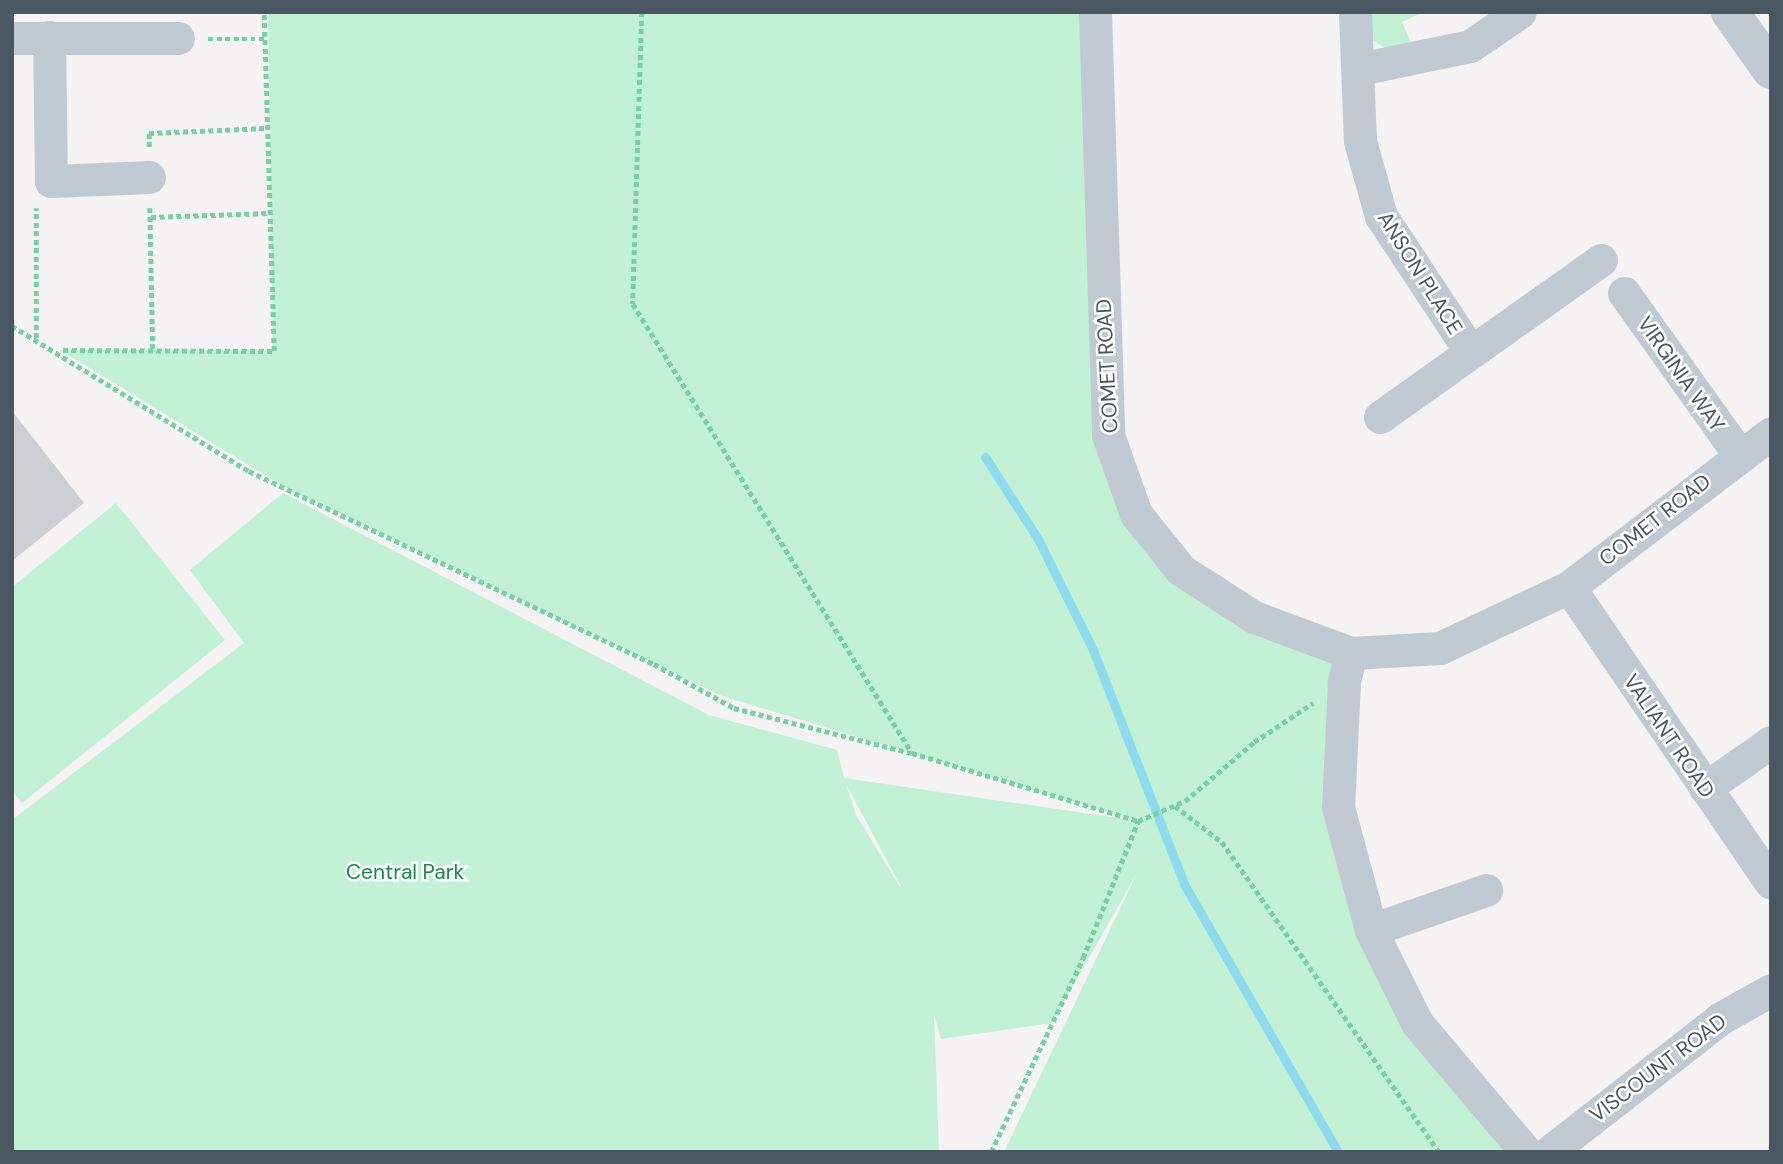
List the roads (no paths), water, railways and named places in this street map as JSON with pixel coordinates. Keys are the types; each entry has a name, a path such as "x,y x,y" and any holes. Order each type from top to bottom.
{"street":[{"name":"COMET ROAD","path":"1095,12 1108,435 1136,514 1181,570 1244,610 1347,667 1440,648 1569,587 1739,454 1771,433"},
{"name":"ANSON PLACE","path":"1355,12 1360,141 1381,216 1470,351"},
{"path":"1359,69 1470,46 1520,12"},
{"path":"1730,12 1771,70"},
{"path":"49,37 51,181 149,177"},
{"path":"12,38 178,38"},
{"name":"ANSON PLACE","path":"1380,417 1601,260"},
{"name":"VIRGINIA WAY","path":"1624,293 1739,454"},
{"name":"VALIANT ROAD","path":"1569,587 1771,883"},
{"path":"1347,667 1338,807 1371,930 1417,1023 1526,1152"},
{"path":"1705,788 1771,742"},
{"path":"1371,930 1486,890"},
{"name":"VISCOUNT ROAD","path":"1549,1152 1721,1018 1771,990"}],"waterway":[{"path":"985,457 1038,539 1093,650 1184,884 1338,1152"}],"park label":[{"name":"Central Park","path":"405,872"}]}
